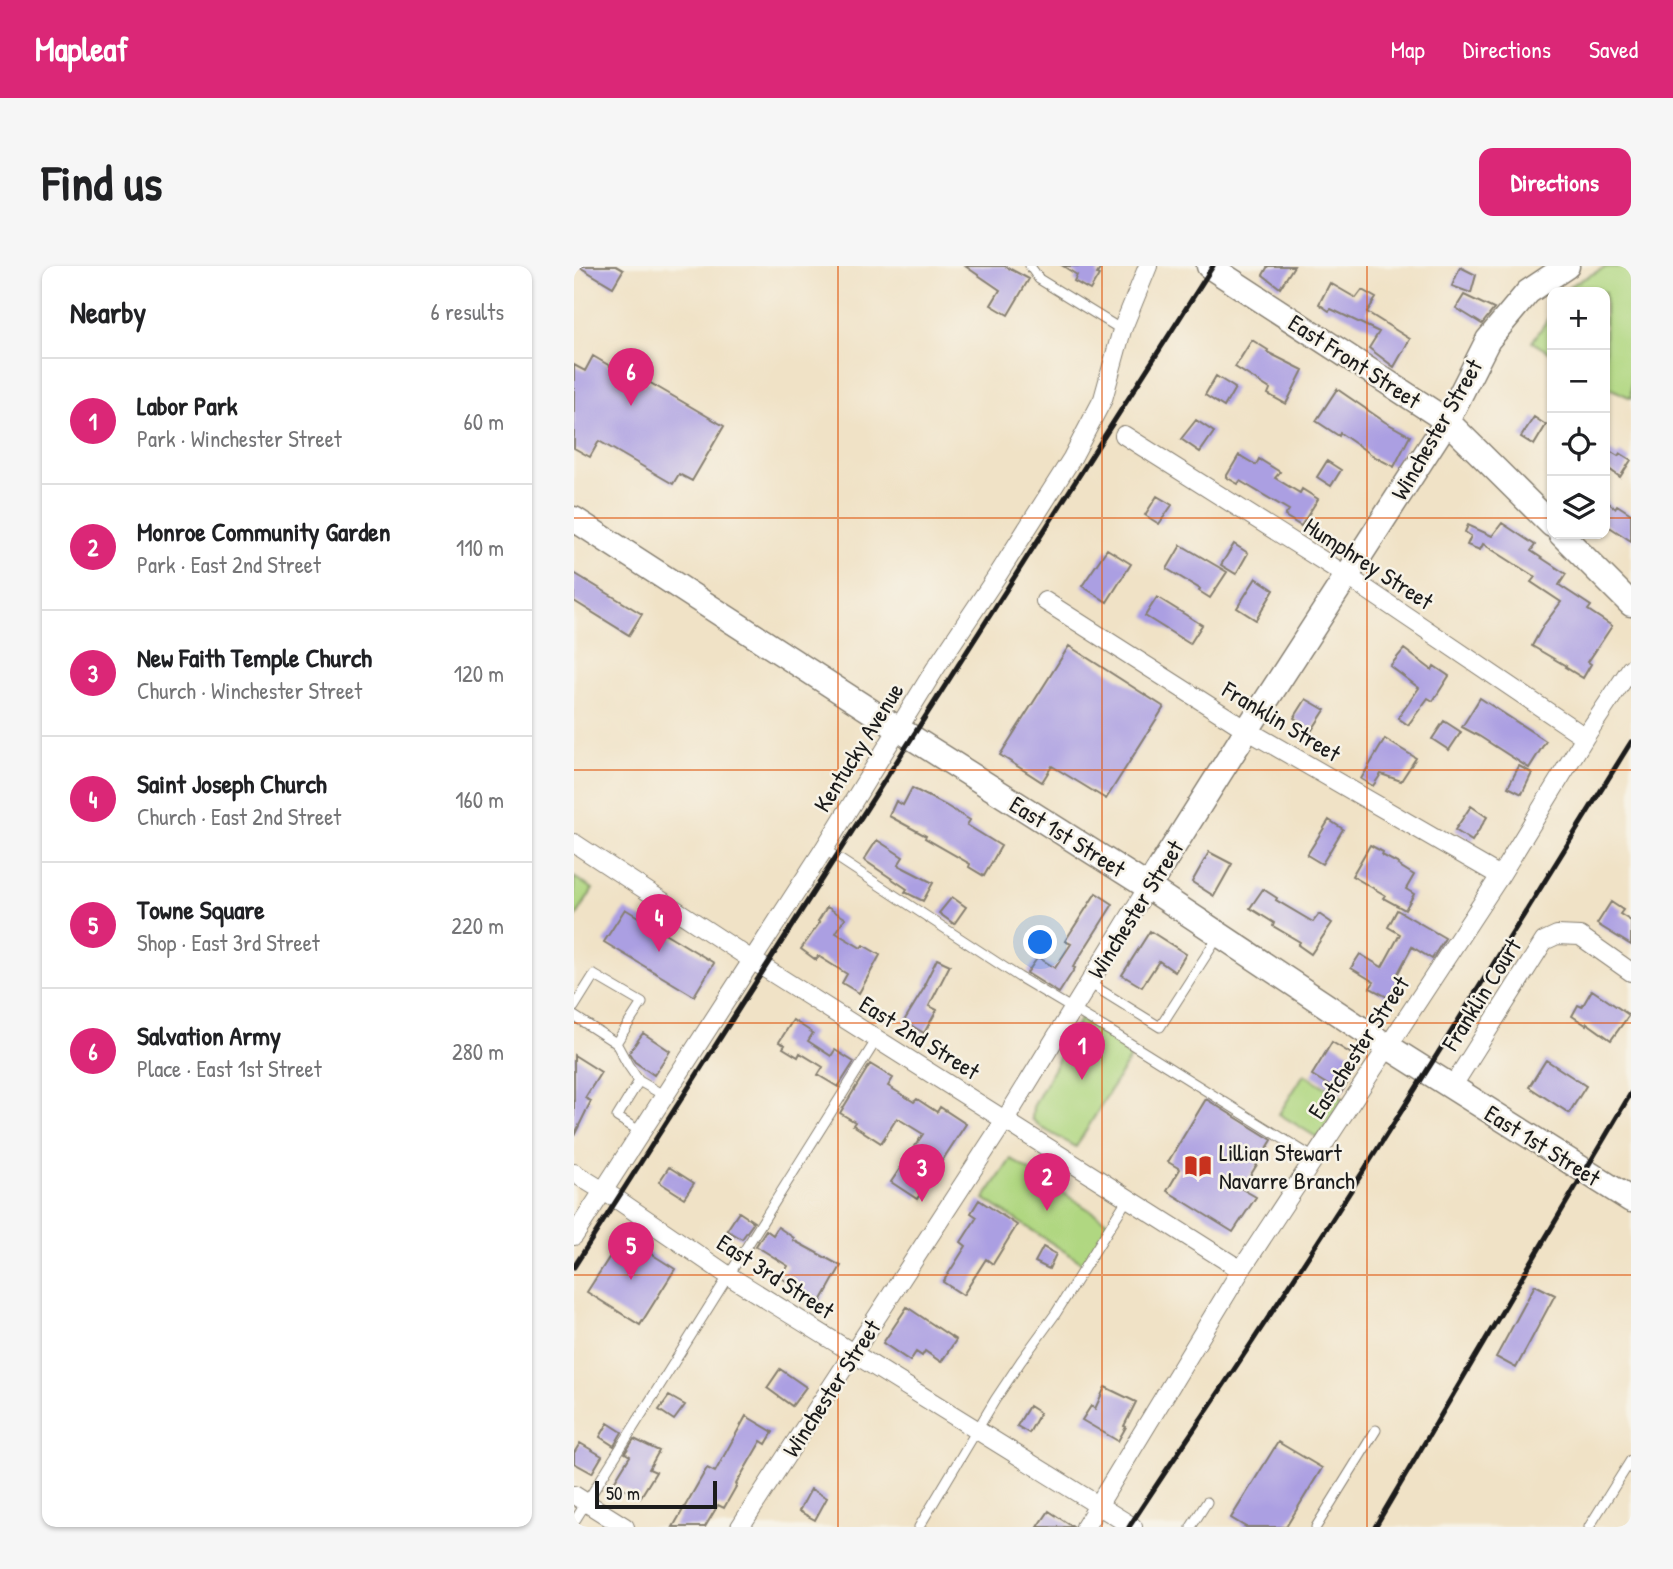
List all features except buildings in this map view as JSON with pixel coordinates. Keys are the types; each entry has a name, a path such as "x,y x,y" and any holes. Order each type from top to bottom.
{"street":[{"name":"Kentucky Avenue","path":"574,1236 1072,458 1103,399 1122,330 1148,266"},
{"name":"East Front Street","path":"1209,266 1447,421 1547,520"},
{"name":"Winchester Street","path":"740,1527 1005,1120 1247,730 1447,421 1488,340 1528,292 1545,266"},
{"name":"Winchester Street","path":"1528,292 1567,266"},
{"name":"Humphrey Street","path":"1124,435 1346,576 1585,737"},
{"name":"East 1st Street","path":"574,519 1148,887 1387,1046 1631,1200"},
{"path":"1566,539 1631,604"},
{"name":"Franklin Street","path":"1045,601 1247,730 1500,876"},
{"name":"Eastchester Street","path":"1085,1527 1241,1270 1500,876 1585,737 1631,668"},
{"name":"East 2nd Street","path":"574,843 752,960 1241,1270"},
{"name":"Franklin Court","path":"1452,1087 1544,940 1557,935 1580,936 1631,972"},
{"name":"East 3rd Street","path":"574,1173 729,1276 1133,1527"},
{"path":"580,1499 625,1527"}],"lane":[{"path":"1030,266 1039,279 1122,330"},
{"path":"824,849 1019,977 1314,1158"},
{"path":"1089,983 1160,1027 1219,934"},
{"path":"574,1007 594,975 642,1003 617,1043"},
{"path":"574,1016 617,1043 639,1081 665,1096"},
{"path":"574,1522 580,1499 729,1276 877,1039"},
{"path":"639,1081 617,1117 641,1132"},
{"path":"919,1527 995,1400 1056,1313 1128,1198"},
{"path":"1316,1527 1376,1430"},
{"path":"1589,1527 1631,1460"},
{"path":"1191,1527 1207,1502"}],"green space":[{"path":"1631,266 1631,398 1610,388 1610,287 1570,287 1606,267"},
{"path":"1547,320 1547,351 1532,342"},
{"path":"574,877 593,889 574,920"},
{"path":"1080,1019 1133,1053 1076,1147 1042,1128 1032,1119 1033,1107"},
{"path":"1304,1074 1343,1098 1318,1138 1279,1114"},
{"path":"1011,1159 1111,1224 1084,1264 984,1199"}],"railway":[{"path":"574,1267 1213,266"},
{"path":"1129,1527 1353,1187 1631,742"},
{"path":"1375,1527 1631,1093"}],"place":[{"name":"Salvation Army","path":"631,406"},
{"name":"Saint Joseph Church","path":"659,952"},
{"name":"Labor Park","path":"1082,1080"},
{"name":"Lillian Stewart Navarre Branch","path":"1198,1166"},
{"name":"New Faith Temple Church","path":"922,1202"},
{"name":"Monroe Community Garden","path":"1047,1211"},
{"name":"Towne Square","path":"631,1280"}]}
